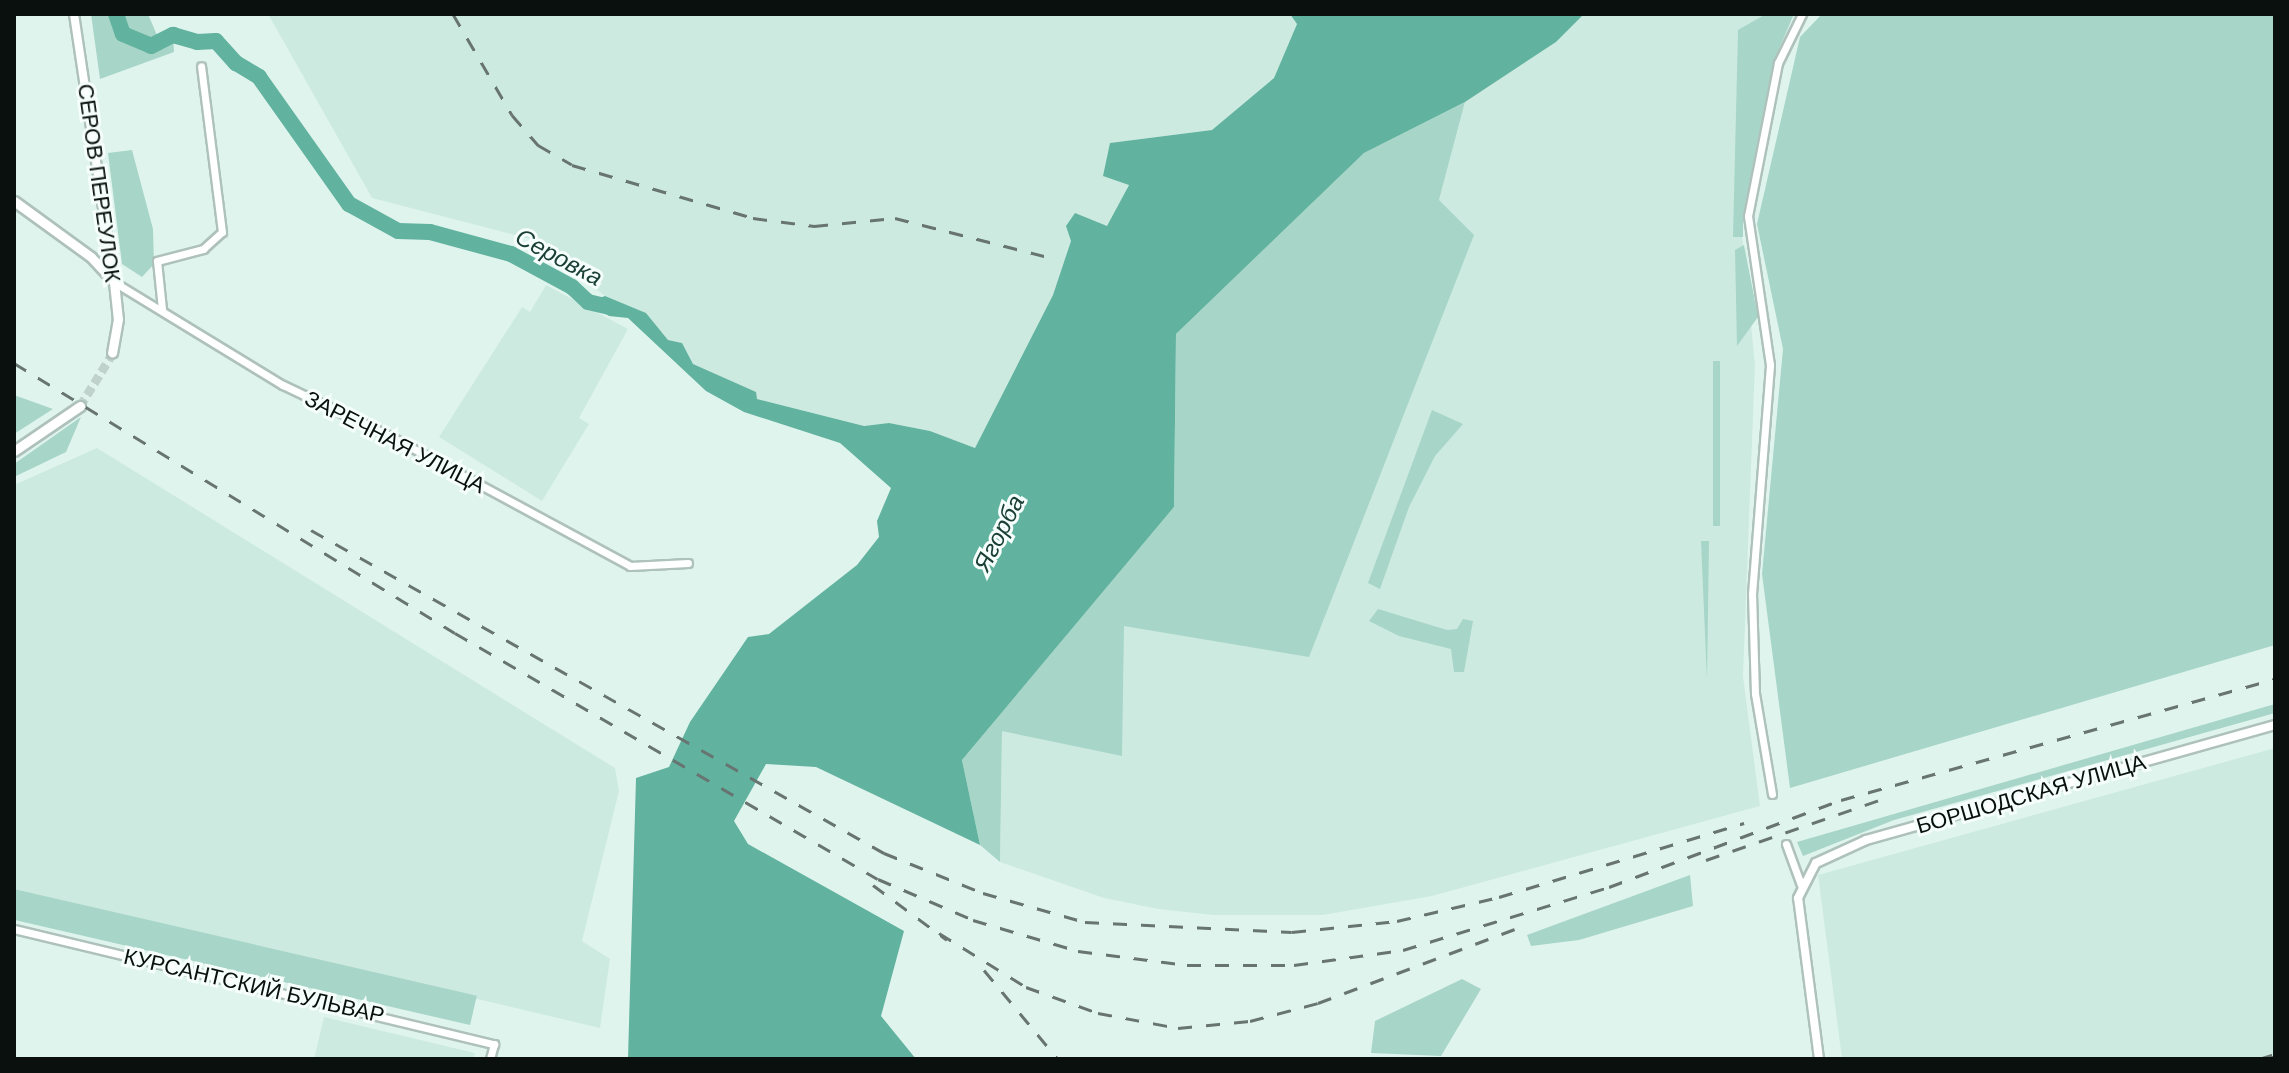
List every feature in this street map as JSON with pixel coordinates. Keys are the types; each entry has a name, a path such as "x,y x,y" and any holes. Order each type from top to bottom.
{"main road":[{"path":"14,201 91,257 114,282"},
{"name":"СЕРОВ ПЕРЕУЛОК","path":"112,352 118,319 114,282"},
{"path":"14,451 80,406"}],"street":[{"name":"СЕРОВ ПЕРЕУЛОК","path":"74,14 114,282"},
{"path":"1772,794 1755,694 1752,594 1770,365 1748,216 1778,63 1802,14"},
{"path":"162,309 157,261 203,249 222,232 201,66"},
{"name":"ЗАРЕЧНАЯ УЛИЦА","path":"114,282 283,385 390,436 630,566 688,563"},
{"name":"БОРШОДСКАЯ УЛИЦА","path":"1801,885 1816,863 1866,840 2275,725"},
{"path":"1786,844 1801,885 1800,920 1819,1059"},
{"name":"КУРСАНТСКИЙ БУЛЬВАР","path":"14,929 494,1044 490,1059"}],"shaded area":[{"path":"91,14 113,14 121,38 151,51 173,38 174,52 100,79"},
{"path":"119,14 148,14 159,40 151,43 125,31"},
{"path":"268,14 1290,14 1297,24 1274,78 1212,130 1110,143 1129,184 1107,227 1071,241 1053,295 975,448 930,431 889,423 864,426 757,399 755,392 693,364 682,343 668,340 646,313 605,296 530,239 372,198"},
{"path":"1584,14 1782,14 1740,213 1755,365 1743,676 1760,806 1432,896 1323,915 1213,915 1158,909 1104,898 1000,862 1002,731 1124,625 1439,200 1465,102 1556,42"},
{"path":"1766,14 1794,14 1773,63 1743,215 1743,237 1733,237 1738,30"},
{"path":"1822,14 2275,14 2275,645 1790,788 1762,574 1783,349 1757,224 1800,37"},
{"path":"1465,102 1439,200 1474,235 1309,657 1124,626 1122,756 1002,731 1000,862 980,845 962,760 1174,507 1176,334 1364,153"},
{"path":"132,150 153,229 154,264 142,277 122,264 108,153"},
{"path":"1744,245 1758,317 1737,346 1735,250"},
{"path":"546,285 628,329 579,418 589,424 542,501 439,437 522,307 530,312"},
{"path":"1713,361 1720,361 1720,526 1713,526"},
{"path":"14,395 53,409 14,434"},
{"path":"1432,410 1463,424 1435,456 1409,507 1380,589 1368,583"},
{"path":"81,417 66,452 14,477 14,464"},
{"path":"97,448 615,768 619,791 582,941 610,959 600,1028 14,889 14,485"},
{"path":"1701,541 1709,541 1707,680"},
{"path":"1378,609 1447,630 1457,629 1463,619 1473,621 1464,672 1454,672 1451,649 1399,636 1369,621"},
{"path":"2275,704 2275,713 1894,820 1803,856 1797,842"},
{"path":"2275,748 2275,1059 1842,1059 1818,875"},
{"path":"1690,875 1693,906 1579,940 1531,946 1527,935"},
{"path":"14,889 477,996 470,1025 14,920"},
{"path":"1462,979 1481,989 1441,1056 1371,1053 1375,1021"},
{"path":"324,1017 475,1053 473,1059 314,1059"}],"water":[{"name":"Ягорба","path":"1290,14 1584,14 1556,42 1465,102 1364,153 1176,334 1174,507 962,760 980,845 816,767 766,764 734,821 748,844 904,931 881,1016 916,1059 628,1059 636,778 669,767 690,722 748,637 769,634 857,565 879,537 877,521 891,488 840,443 744,412 706,391 628,318 609,316 588,302 605,296 646,313 668,340 682,343 693,364 756,392 757,399 864,426 889,423 930,431 975,448 1053,295 1071,241 1066,226 1075,213 1107,226 1129,185 1103,176 1110,143 1212,130 1274,78 1297,24"}],"waterway":[{"name":"Серовка","path":"116,14 123,34 151,46 173,35 197,42 216,41 236,63 259,77 349,204 398,231 430,232 511,254 572,287 588,302 609,307"}],"tunnel":[{"path":"80,406 111,356"}],"railway":[{"path":"453,14 512,115 538,145 572,165 753,218 814,226 895,218 1048,257"},
{"path":"14,363 455,633 878,879 973,920 1078,951 1187,965 1294,965 1403,950 1609,887 1841,800 2275,679"},
{"path":"311,530 884,853 983,893 1085,922 1292,932 1397,921 1499,897 1744,823"},
{"path":"1706,860 1879,800"},
{"path":"873,885 947,940"},
{"path":"939,933 1026,987 1098,1013 1178,1028 1250,1021 1318,1003 1525,925"},
{"path":"984,970 1058,1059"},
{"path":"2259,1059 2275,1054"}]}
